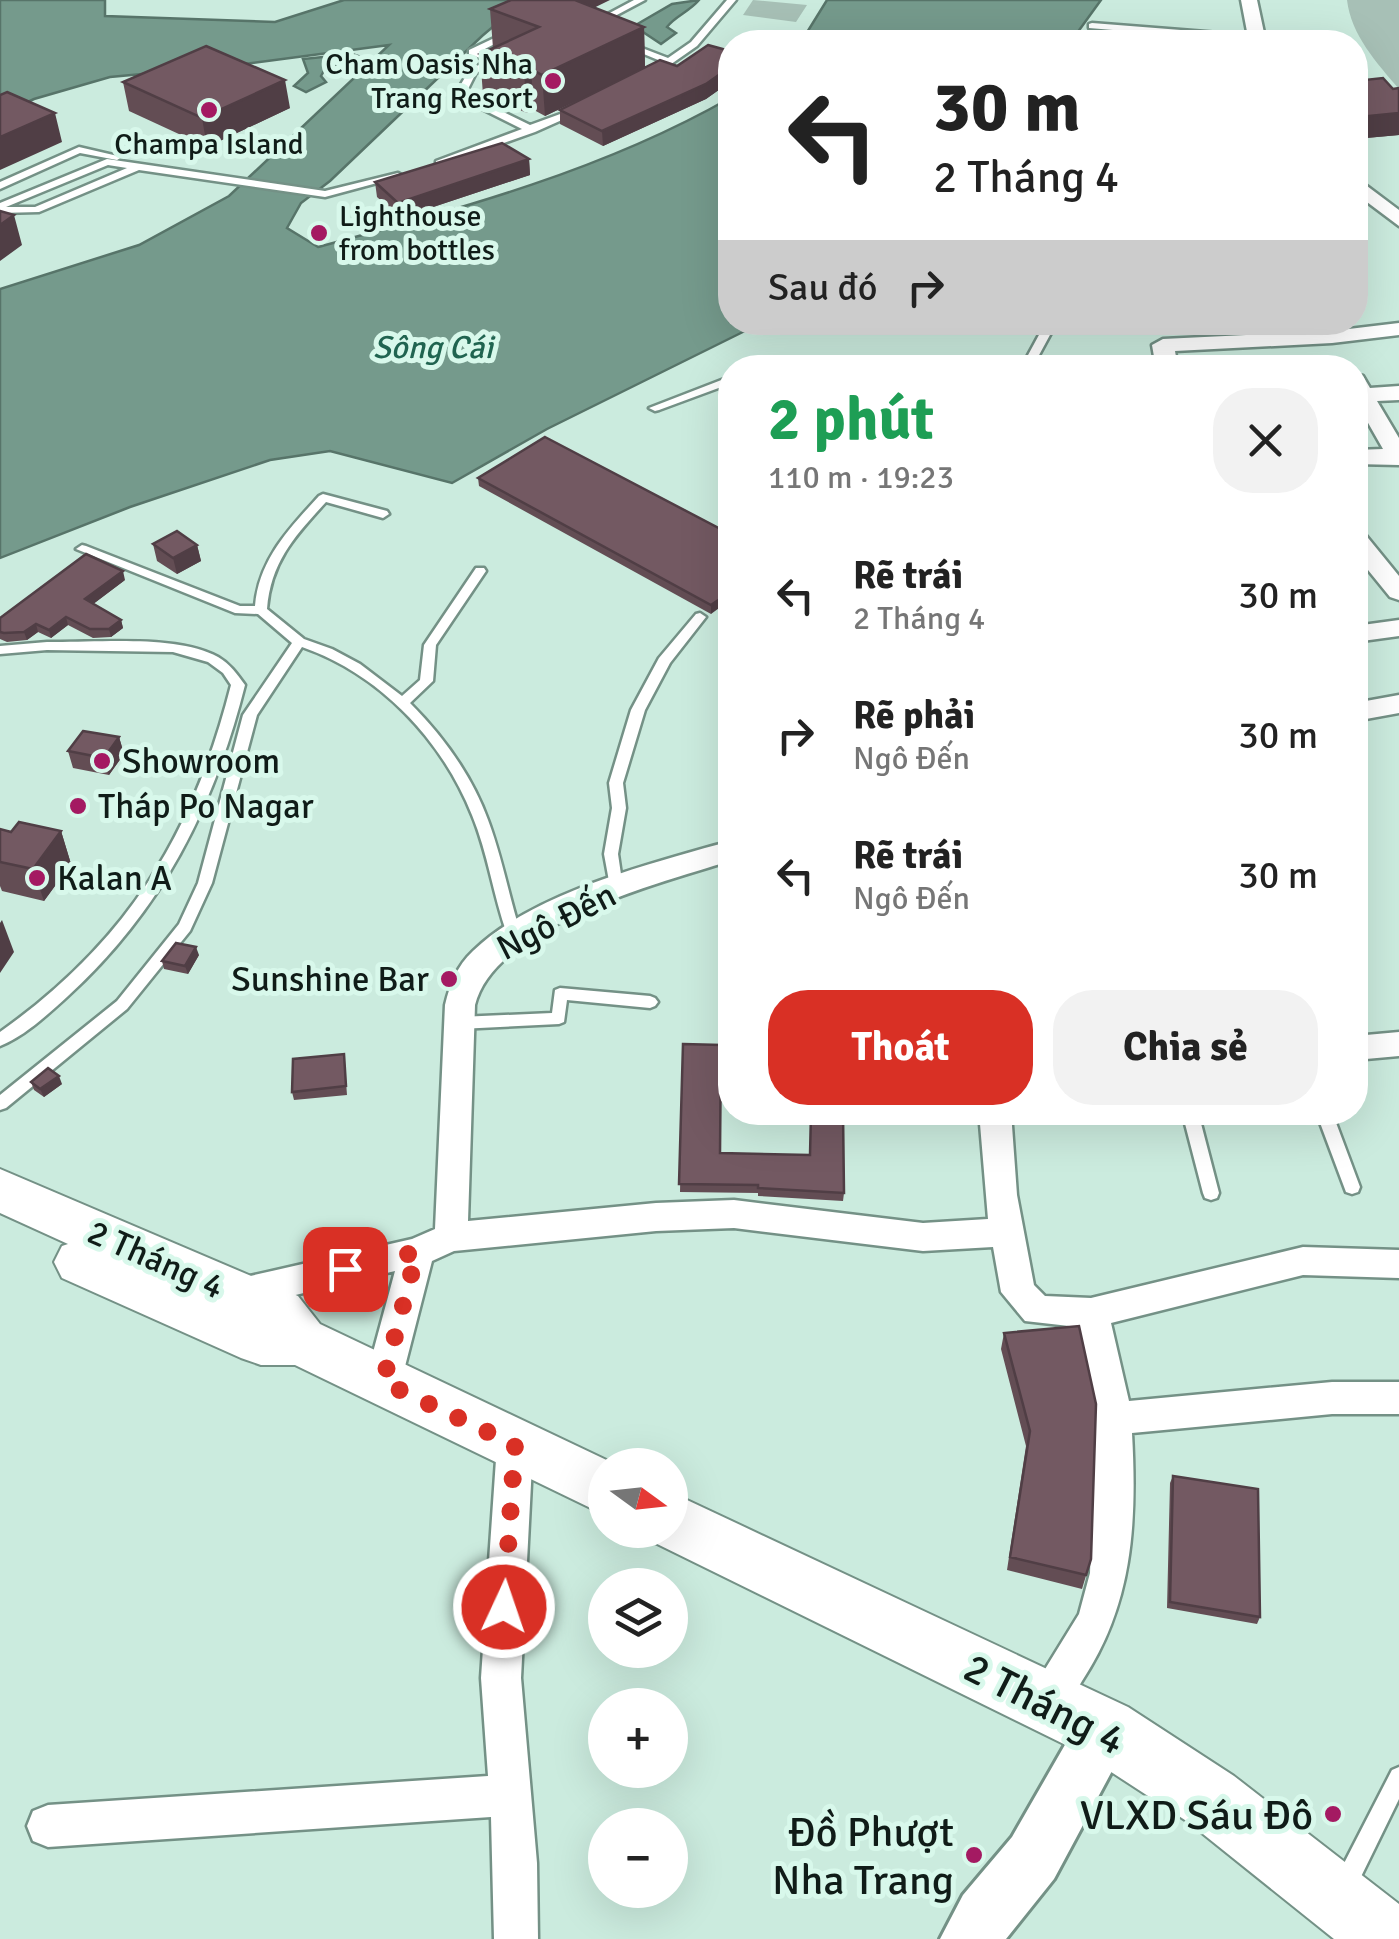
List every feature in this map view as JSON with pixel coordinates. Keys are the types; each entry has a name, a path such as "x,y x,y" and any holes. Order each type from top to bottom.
{"main road":[{"name":"2 Tháng 4","path":"0,1190 279,1313 300,1341"},
{"name":"2 Tháng 4","path":"0,1226 260,1341 300,1341 588,1480"},
{"name":"2 Tháng 4","path":"688,1529 1078,1716 1210,1799 1388,1939"},
{"path":"978,1928 1033,1858 1078,1716"}],"street":[{"path":"1249,0 1255,30"},
{"path":"1368,198 1399,220"},
{"path":"1170,355 1230,344 1336,345 1399,329"},
{"path":"1230,344 1237,355"},
{"path":"1368,389 1399,394"},
{"path":"1368,404 1399,457"},
{"path":"1368,457 1399,457"},
{"path":"1368,558 1399,592"},
{"path":"1368,632 1399,628"},
{"path":"1368,710 1399,704"},
{"name":"Ngô Đến","path":"451,1238 459,1023 466,981 481,961 514,934 616,888 718,855"},
{"path":"1368,1047 1399,1044"},
{"path":"996,1125 1000,1195 1018,1292 1038,1310 1092,1314 1303,1261 1399,1264"},
{"path":"237,1294 417,1252 451,1238 656,1216 734,1214 906,1236 1008,1232"},
{"path":"383,1382 417,1252"},
{"path":"1078,1716 1082,1646 1103,1601 1110,1559 1116,1418 1103,1348 1092,1314"},
{"path":"1116,1418 1332,1398 1399,1398"},
{"path":"515,1445 501,1678 516,1863 516,1939"},
{"path":"48,1826 508,1794"}],"lane":[{"path":"587,29 641,0"},
{"path":"638,81 671,62 712,28 732,0"},
{"path":"1092,26 1136,30"},
{"path":"525,27 472,52 496,61 474,71 462,91 465,98 532,130"},
{"path":"609,38 671,62"},
{"path":"424,168 584,108"},
{"path":"0,186 86,149 150,166 325,194 408,173"},
{"path":"0,208 95,164 150,166"},
{"path":"0,208 36,210 135,167 150,166"},
{"path":"655,408 718,384"},
{"path":"261,610 268,564 323,498 384,514"},
{"path":"82,549 239,610 261,610 299,642 351,660 401,704 463,779 480,818 514,934"},
{"path":"401,704 426,680 430,645 480,571"},
{"path":"616,888 611,854 619,808 616,783 638,710 664,661 700,617"},
{"path":"0,1104 122,1005 185,926 205,883 250,715 299,642"},
{"path":"0,650 54,645 176,647 223,667 238,684 208,786 156,881 66,993 0,1040"},
{"path":"459,1023 558,1018 560,994 650,1002"},
{"path":"1193,1125 1211,1193"},
{"path":"1329,1125 1352,1188"},
{"path":"1338,1897 1399,1777"}],"shaded area":[{"path":"753,0 807,5 796,22 743,15"},
{"path":"1347,0 1399,0 1399,89 1368,50 1368,30 1356,30"}],"water":[{"name":"Sông Cái","path":"0,0 105,0 105,16 275,22 344,0 536,0 514,9 482,36 330,181 301,203 287,228 318,247 424,218 581,167 718,104 718,335 737,335 547,429 452,483 330,451 270,460 130,507 0,558 0,289 139,245 229,196 389,45 110,77 34,99 0,115"},
{"path":"699,0 670,23 667,27 676,33 661,44 634,26 672,4"},
{"path":"827,0 1101,0 1079,30 808,30"},
{"path":"358,56 356,60 325,69 321,76 326,82 306,92 294,86 308,73 303,59"}],"building":[{"path":"511,0 575,0 644,27 542,75 531,69 524,72 480,54 539,27 490,9"},
{"path":"708,45 718,48 718,76 602,131 560,110 660,60 677,66"},
{"path":"206,46 285,80 202,118 123,82"},
{"path":"1383,78 1393,89 1399,88 1399,113 1368,116 1368,80"},
{"path":"7,92 55,113 0,137 0,95"},
{"path":"502,143 529,159 398,203 375,182"},
{"path":"0,211 14,215 0,225"},
{"path":"545,437 718,528 718,600 711,605 478,478"},
{"path":"177,531 197,545 173,558 153,544"},
{"path":"86,554 123,571 85,599 121,620 109,629 90,629 66,617 49,630 36,624 24,632 0,632 0,618"},
{"path":"83,731 119,737 104,758 68,751"},
{"path":"19,822 61,831 33,869 0,862 0,829 11,832"},
{"path":"176,943 196,947 185,966 162,961"},
{"path":"683,1044 718,1045 720,1153 810,1155 811,1125 843,1125 844,1193 758,1185 679,1184"},
{"path":"344,1054 346,1086 292,1092 293,1059"},
{"path":"48,1068 59,1076 40,1089 31,1082"},
{"path":"1079,1326 1096,1404 1091,1559 1086,1575 1010,1557 1030,1431 1004,1333"},
{"path":"1173,1476 1258,1489 1260,1617 1170,1602"}],"place":[{"name":"Cham Oasis Nha Trang Resort","path":"553,81"},
{"name":"Champa Island","path":"209,110"},
{"name":"Lighthouse from bottles","path":"319,233"},
{"name":"Showroom","path":"102,761"},
{"name":"Tháp Po Nagar","path":"78,806"},
{"name":"Kalan A","path":"37,878"},
{"name":"Sunshine Bar","path":"449,979"},
{"name":"VLXD Sáu Đô","path":"1333,1814"},
{"name":"Đồ Phượt Nha Trang","path":"974,1855"}],"route":[{"path":"345,1269 417,1252 383,1382 515,1445 504,1607"}]}
